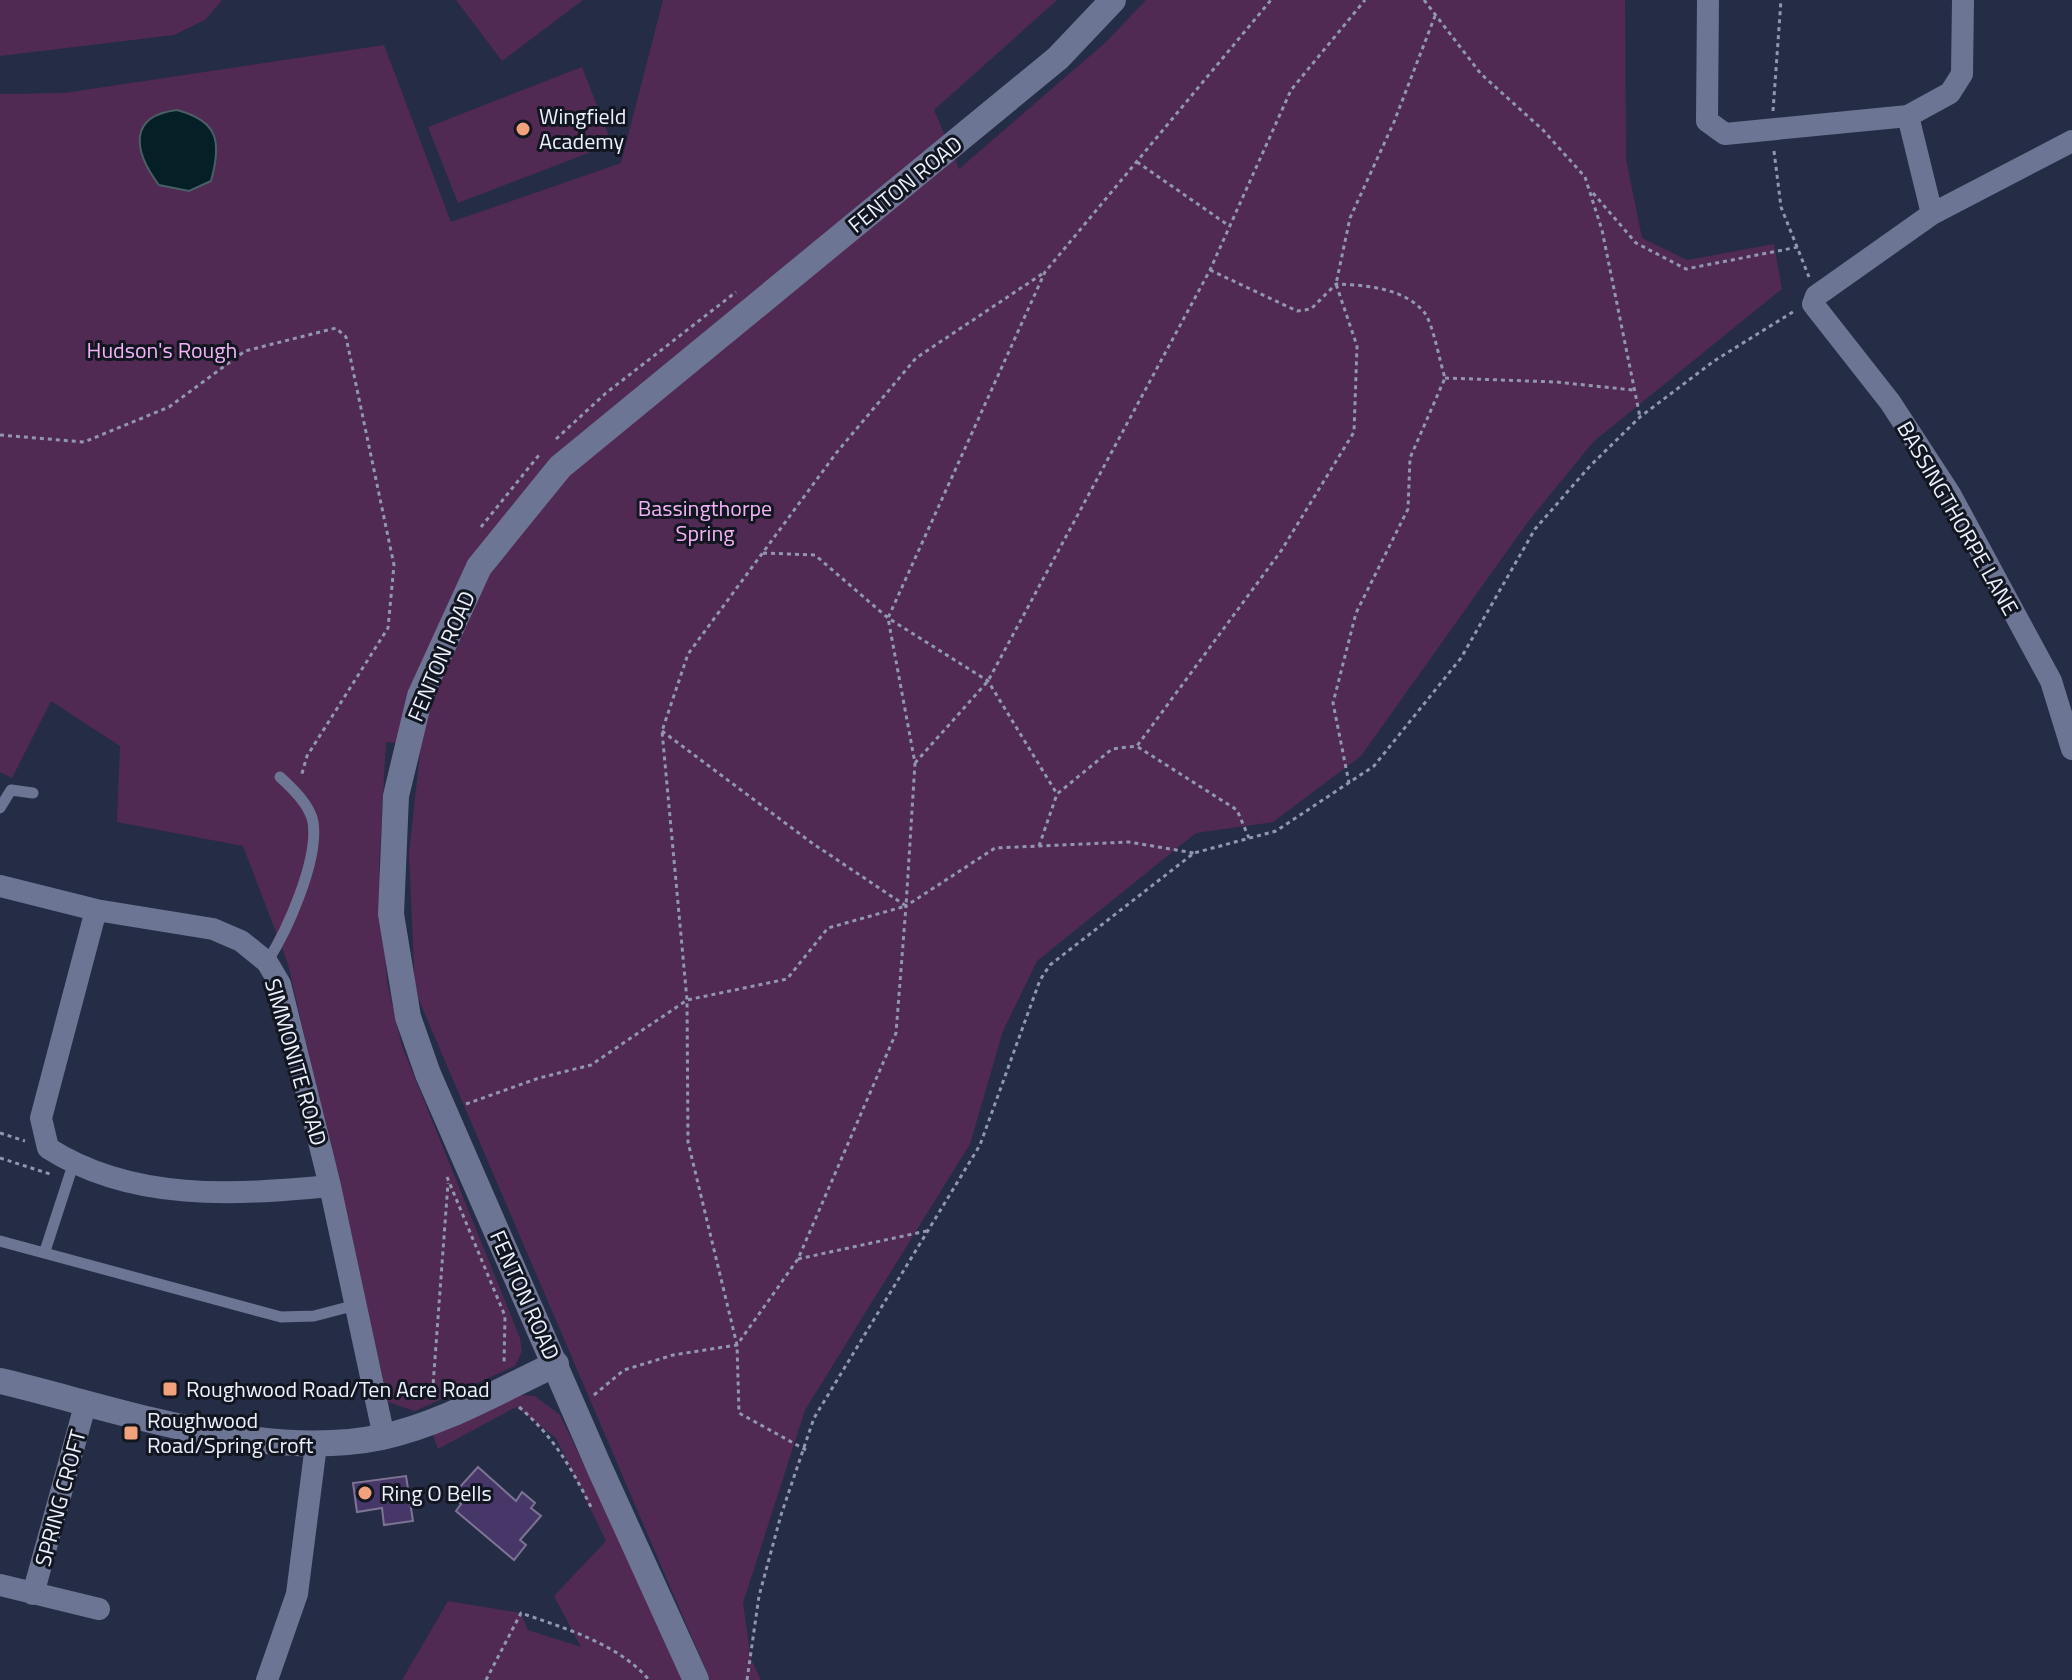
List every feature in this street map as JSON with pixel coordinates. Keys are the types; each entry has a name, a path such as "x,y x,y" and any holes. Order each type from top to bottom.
{"street":[{"name":"FENTON ROAD","path":"696,1680 456,1138 413,1031 399,976 391,914 391,862 396,796 420,696 479,567 560,467 1058,58 1113,0"},
{"path":"1708,0 1707,121 1725,134 1908,116 1950,93 1962,74 1963,0"},
{"path":"1908,116 1932,214"},
{"path":"1813,304 1816,296 1932,214 2072,141"},
{"name":"BASSINGTHORPE LANE","path":"1813,304 1890,402 1950,494 2051,681 2072,749"},
{"name":"SIMMONITE ROAD","path":"0,886 96,910 213,929 241,941 267,962 280,984 330,1186 384,1437"},
{"path":"96,910 41,1118 48,1148 70,1172 127,1184 240,1195 330,1186"},
{"path":"0,1381 199,1430 316,1445 384,1437 556,1364"},
{"name":"SPRING CROFT","path":"33,1594 86,1402"},
{"path":"267,1680 297,1594 316,1445"},
{"name":"SPRING CROFT","path":"0,1585 99,1609"}],"lane":[{"path":"267,962 284,935 311,851 313,820 296,792 280,777"},
{"path":"0,808 11,790 33,793"},
{"path":"45,1251 70,1172"},
{"path":"0,1241 281,1317 314,1316 356,1305"}],"path":[{"path":"575,1410 624,1370 673,1355 737,1345 798,1259 896,1033 915,763 888,618 1045,272 1271,0"},
{"path":"915,763 988,681 1210,270 1291,90 1365,0"},
{"path":"1424,0 1481,74 1543,130 1585,177 1602,230 1640,417"},
{"path":"1137,746 1281,551 1354,432 1357,346 1336,284 1350,218 1394,122 1435,16"},
{"path":"1137,162 1228,225"},
{"path":"1590,190 1636,243 1686,269 1798,247"},
{"path":"1210,270 1297,311 1311,309 1336,284 1368,285 1397,294 1424,313 1445,378 1410,458 1408,509 1356,613 1333,703 1349,783"},
{"path":"806,1450 739,1413 737,1345 688,1142 687,1000 662,731 688,654 837,452 916,358 1045,272"},
{"path":"479,531 536,458 606,393 746,284"},
{"path":"747,1680 759,1596 781,1515 806,1450 814,1418 980,1145 1040,980 1050,965 1194,853 1276,831 1374,766 1461,658 1535,529 1590,466 1640,417 1714,361 1789,312 1813,304"},
{"path":"0,435 84,442 169,407 245,351 336,328 346,337 394,565 388,628 307,756 296,792"},
{"path":"1445,378 1556,382 1634,391"},
{"path":"763,553 815,555 888,618 988,681 1057,794"},
{"path":"662,731 812,843 906,906"},
{"path":"1039,846 1057,794 1112,749 1137,746 1237,810 1249,838"},
{"path":"445,1111 539,1078 591,1065 687,1000 787,979 828,928 906,906 995,848 1129,842 1194,853"},
{"path":"425,1422 433,1397 448,1181 456,1138"},
{"path":"0,1158 70,1172"},
{"path":"443,1167 505,1316 503,1388 544,1428 565,1455 594,1512"},
{"path":"798,1259 931,1230"},
{"path":"486,1680 521,1613 576,1632 641,1670 649,1680"}],"green space":[{"path":"0,0 222,0 205,20 174,35 0,56"},
{"path":"456,0 583,0 502,61"},
{"path":"663,0 1057,0 934,110 959,169 1106,42 1146,0 1625,0 1626,159 1642,238 1687,260 1774,244 1782,289 1593,442 1527,523 1361,756 1273,822 1196,833 1037,961 1003,1031 970,1144 805,1410 743,1603 751,1659 761,1680 710,1680 415,991 409,853 421,744 386,742 379,867 387,982 402,1046 520,1338 522,1351 515,1366 415,1411 388,1402 288,964 243,846 117,822 120,746 51,701 12,778 0,772 0,94 64,93 384,45 451,222 621,163"},
{"path":"582,67 612,144 458,203 428,127"},
{"path":"520,1395 535,1396 560,1415 687,1680 402,1680 448,1601 521,1613 528,1630 581,1647 554,1596 606,1541 556,1438 516,1407 438,1449 432,1432"}],"shaded area":[{"path":"177,110 201,120 214,135 216,144 211,181 189,191 159,185 144,160 141,148 140,137 150,120"}],"building":[{"path":"478,1467 516,1501 522,1492 535,1503 531,1508 541,1516 520,1540 526,1545 514,1560 456,1511 461,1504 456,1499 462,1492 458,1489"},
{"path":"406,1476 413,1521 384,1525 382,1508 357,1512 353,1483"}],"place":[{"name":"Wingfield Academy","path":"523,129"},
{"name":"Roughwood Road/Ten Acre Road","path":"170,1389"},
{"name":"Roughwood Road/Spring Croft","path":"131,1433"},
{"name":"Ring O Bells","path":"365,1493"}],"park label":[{"name":"Hudson's Rough","path":"162,350"},
{"name":"Bassingthorpe Spring","path":"705,520"}]}
